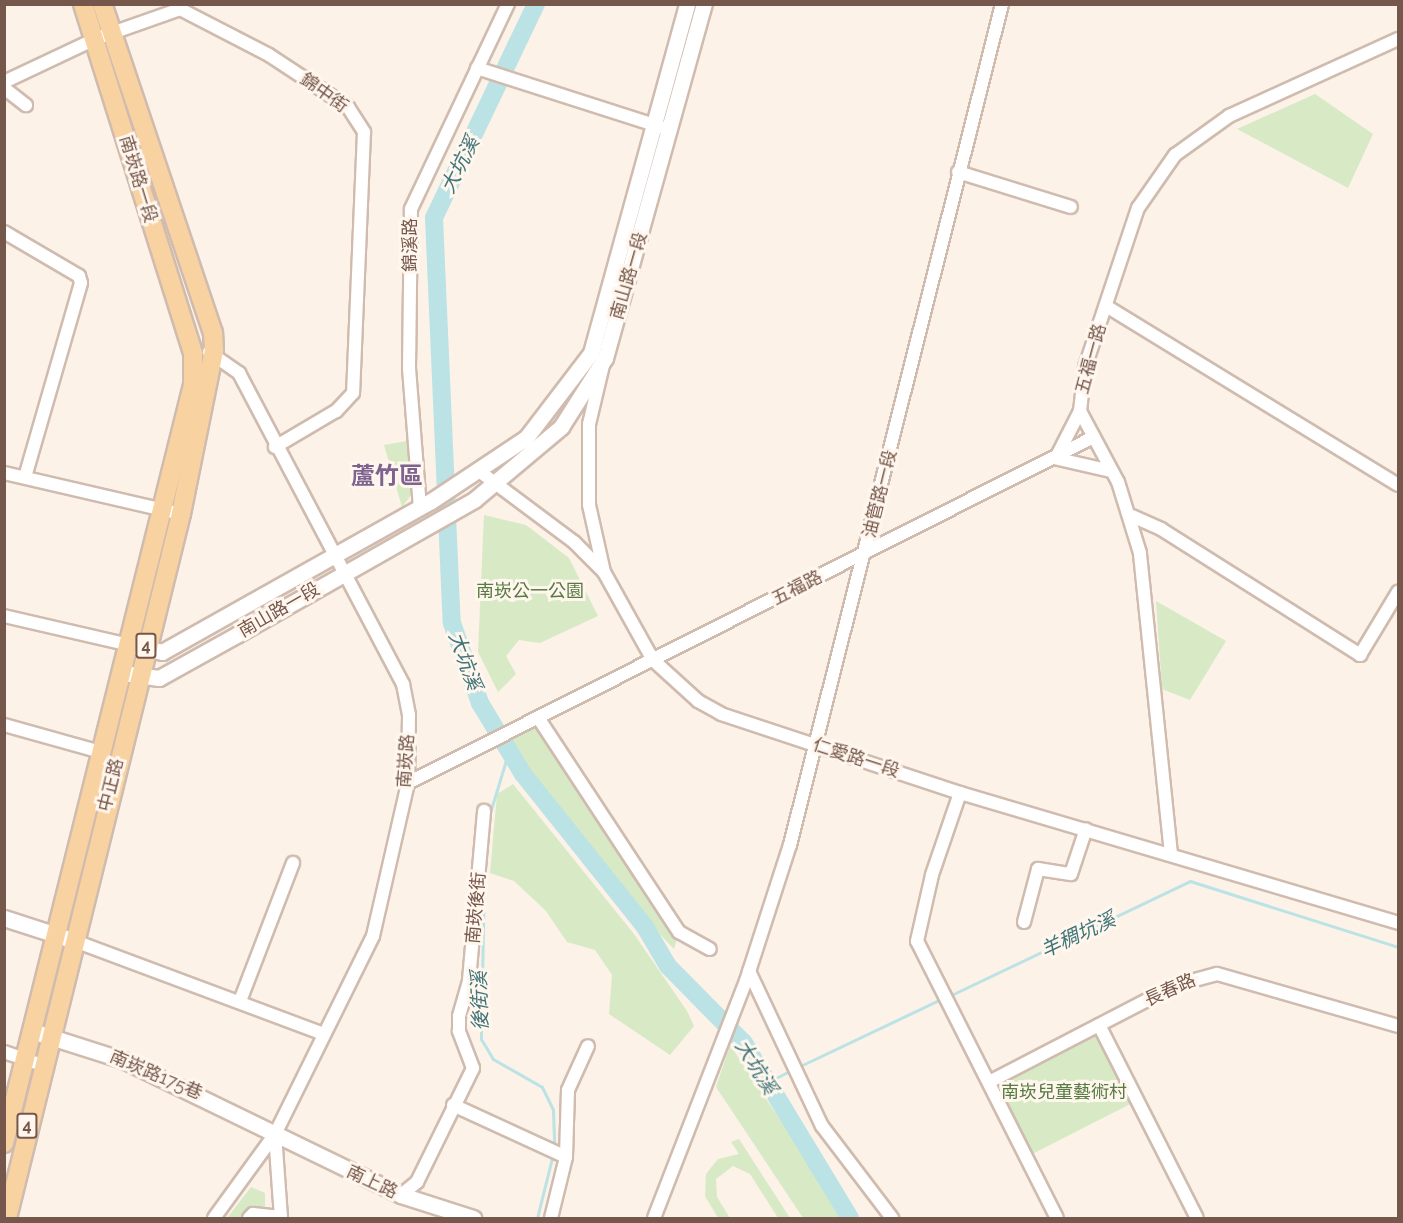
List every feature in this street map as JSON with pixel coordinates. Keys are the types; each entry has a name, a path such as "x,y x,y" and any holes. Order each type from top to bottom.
{"main road":[{"name":"南崁路一段","path":"83,4 103,37 213,333 214,351"},
{"name":"南崁路一段","path":"102,4 103,37 193,353"},
{"name":"中正路","path":"4,1143 72,940 131,675 214,351"},
{"name":"中正路","path":"172,511 193,385 193,353"},
{"name":"中正路","path":"40,1032 52,934 101,752 131,675"},
{"name":"中正路","path":"6,1218 32,1062"}],"street":[{"name":"錦溪路","path":"426,504 409,369 411,209 508,4"},
{"name":"南山路一段","path":"131,675 159,678 431,525 474,500 561,427 605,358 662,128 687,4"},
{"name":"南山路一段","path":"138,646 162,652 334,558 426,504 526,438 591,352 704,4"},
{"name":"油管路一段","path":"654,1218 747,976 790,845 866,553 958,172 1002,4"},
{"name":"錦中街","path":"4,82 103,37 188,10 348,107 364,132 358,315 352,393 336,411 275,447"},
{"name":"五福一路","path":"1171,854 1149,614 1132,516 1112,471 1080,411 1085,367 1138,208 1175,155 1229,116 1398,39"},
{"path":"477,68 662,128"},
{"path":"4,88 27,105"},
{"path":"958,172 1071,207"},
{"path":"4,232 79,276 81,283 25,477"},
{"path":"1106,306 1398,485"},
{"path":"193,353 214,351"},
{"name":"南崁路","path":"214,351 238,373 275,447 403,684 409,715 408,783 373,936 275,1134 281,1218"},
{"name":"仁愛路一段","path":"604,572 589,493 589,424 605,358"},
{"path":"1080,411 1056,457 1112,471"},
{"name":"五福路","path":"408,783 539,719 1094,437"},
{"name":"仁愛路一段","path":"479,471 574,542 604,572 653,660 668,678 721,714 815,743 960,793 1171,854 1398,924"},
{"path":"4,473 172,511"},
{"path":"1132,516 1161,529 1360,655 1398,592"},
{"path":"4,616 138,646"},
{"path":"539,719 679,932 710,949"},
{"path":"4,725 101,752"},
{"path":"960,793 917,930 921,951 1057,1218"},
{"name":"南崁後街","path":"401,1195 417,1182 473,1068 459,1031 461,997 469,980 484,811"},
{"path":"1024,921 1038,869 1071,874 1086,829"},
{"path":"240,1001 293,862"},
{"path":"4,918 72,940 240,1001 323,1034"},
{"name":"長春路","path":"989,1082 1176,985 1217,974 1398,1026"},
{"path":"747,976 795,1077 855,1176 892,1218"},
{"path":"1099,1025 1197,1218"},
{"name":"南崁路175巷","path":"40,1032 202,1094 275,1134"},
{"path":"551,1218 564,1156 568,1090 588,1046"},
{"path":"4,1052 32,1062"},
{"path":"453,1105 548,1152 564,1156"},
{"path":"214,1218 275,1134"},
{"name":"南上路","path":"275,1134 401,1195 473,1218"},
{"path":"249,1218 253,1214 281,1218"}],"green space":[{"path":"1315,94 1373,134 1348,188 1237,129"},
{"path":"407,441 412,494 402,507 384,445"},
{"name":"南崁公一公園","path":"484,515 526,525 569,558 598,616 540,643 519,640 506,656 516,674 498,692 478,652"},
{"path":"1156,601 1226,641 1190,700 1162,689"},
{"path":"539,719 679,932 674,949 603,875 501,737"},
{"path":"513,784 634,934 687,1011 694,1026 670,1055 609,1014 612,975 595,950 567,942 546,911 514,881 490,873 497,794"},
{"name":"南崁兒童藝術村","path":"1097,1030 1134,1102 1032,1154 995,1082"},
{"path":"730,1045 846,1218 803,1218 716,1087"},
{"path":"739,1139 790,1218 778,1218 750,1174 733,1166 716,1179 717,1197 730,1218 718,1218 705,1196 706,1174 718,1159 739,1154 731,1142"},
{"path":"251,1187 265,1193 265,1210 252,1207 244,1218 227,1218"}],"waterway":[{"name":"大坑溪","path":"536,4 434,218 452,623 480,703 523,774 645,927 668,966 744,1043 850,1218"},
{"name":"後街溪","path":"489,816 509,750"},
{"name":"後街溪","path":"484,877 481,1039 493,1059 542,1087 553,1110 554,1147"},
{"name":"羊稠坑溪","path":"947,997 1190,881 1398,947"},
{"name":"羊稠坑溪","path":"798,1067 941,999"},
{"name":"羊稠坑溪","path":"768,1082 792,1070"},
{"name":"後街溪","path":"537,1218 553,1154"}],"district":[{"name":"蘆竹區","path":"387,476"}]}
